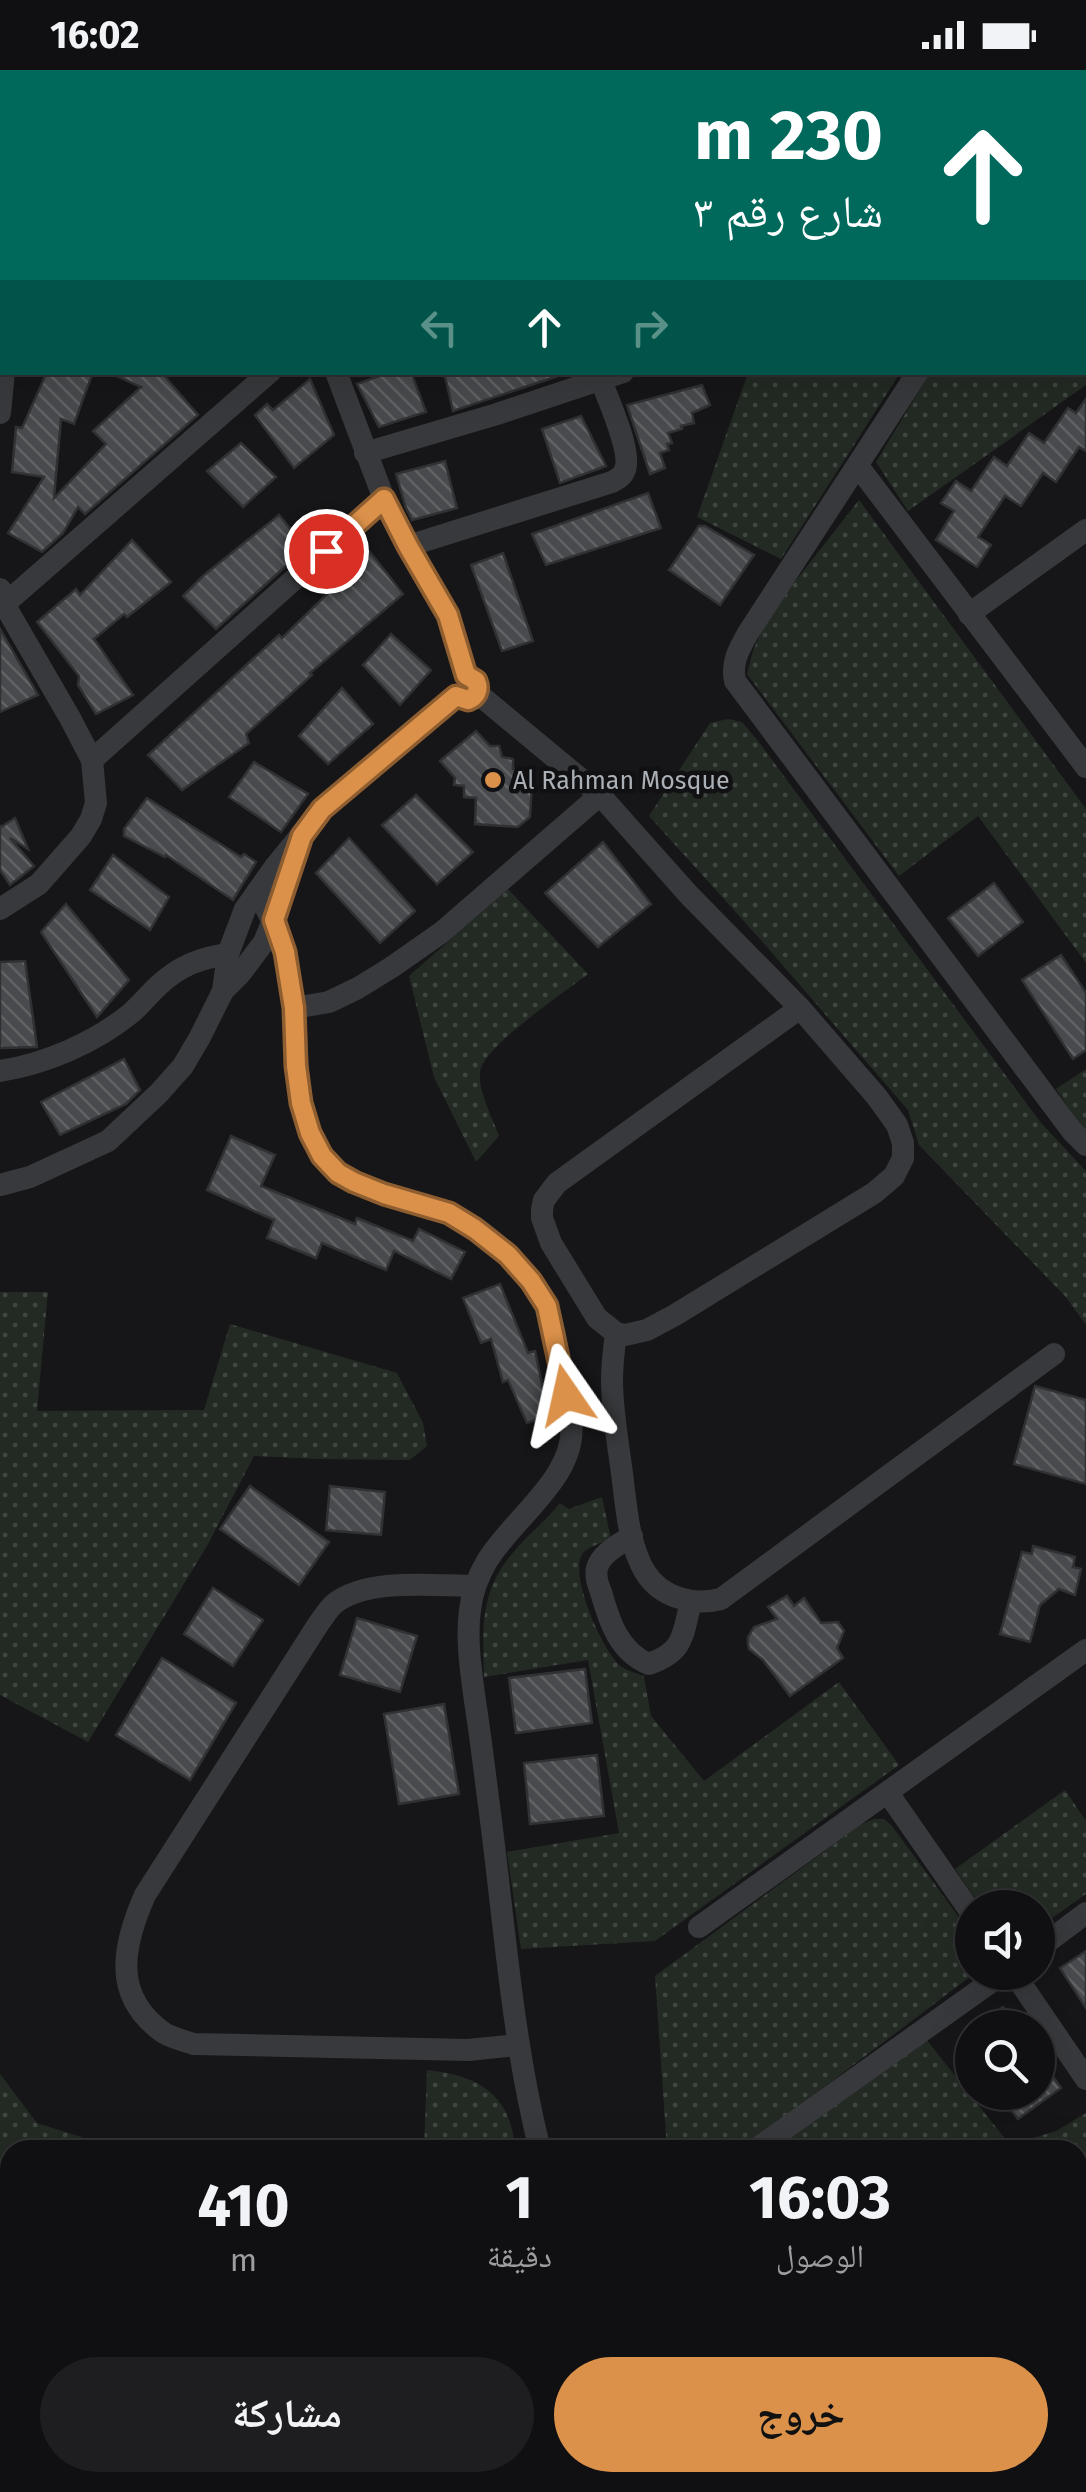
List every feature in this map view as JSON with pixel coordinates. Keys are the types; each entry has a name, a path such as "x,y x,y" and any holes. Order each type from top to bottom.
{"street":[{"path":"0,413 4,375"},
{"path":"0,909 39,884 81,836 96,803 92,760 2,600 36,579 267,375"},
{"path":"337,375 384,499 448,615 466,688 600,795 689,895 800,1008 877,1097 897,1125 903,1143 904,1158 894,1176 874,1193 648,1330 616,1333 597,1318 551,1242 542,1218 544,1200 557,1183 800,1008"},
{"path":"916,375 748,633 732,669 735,681 1086,1146"},
{"path":"365,453 612,376 625,449 626,470 622,477 408,546"},
{"path":"858,466 1086,767"},
{"path":"92,760 384,499"},
{"path":"969,614 1086,530"},
{"path":"223,991 228,954 246,909 322,809 466,688"},
{"path":"294,1008 329,1002 392,968 442,932 600,795"},
{"path":"0,1185 108,1142 183,1066 223,991 264,942 302,836"},
{"path":"257,892 274,920 285,952 294,1008 301,1103 322,1156 338,1173 354,1182 449,1213 475,1229 508,1255 531,1281 547,1306 554,1334 572,1426 570,1446 564,1464 488,1560 475,1586 469,1613 470,1666 518,2045 538,2140"},
{"path":"0,1071 90,1040 130,1014 180,968 201,958 228,954"},
{"path":"616,1333 612,1378 615,1424 632,1536 645,1572 658,1586 690,1602 721,1599 1054,1354"},
{"path":"632,1536 608,1552 597,1566 596,1577 613,1629 625,1647 650,1664 673,1653 680,1642 690,1602"},
{"path":"475,1586 394,1586 356,1592 334,1604 145,1895 133,1922 124,1969 130,1994 146,2016 166,2034 194,2044 468,2050 518,2045"},
{"path":"699,1927 1086,1650"},
{"path":"888,1793 955,1890"},
{"path":"1055,1937 1086,1914"},
{"path":"769,2140 983,1990"},
{"path":"1022,1990 1086,2079"},
{"path":"528,2140 530,2110"}],"green space":[{"path":"747,375 899,375 781,559 697,517"},
{"path":"929,375 1085,375 1086,385 908,511 876,462"},
{"path":"859,500 1086,809 1086,963 978,816 899,876 747,674 768,616"},
{"path":"728,719 742,722 758,741 1041,1123 1086,1171 1086,1325 1065,1296 919,1145 908,1110 649,816 710,723"},
{"path":"508,889 588,974 512,1032 481,1068 480,1084 499,1136 476,1162 434,1077 409,976"},
{"path":"1086,1069 1086,1134 1056,1089"},
{"path":"0,1292 48,1292 37,1411 204,1410 230,1324 397,1373 423,1423 427,1446 410,1460 254,1456 207,1546 88,1742 0,1695"},
{"path":"602,1497 611,1539 583,1553 579,1563 590,1613 614,1659 644,1676 651,1716 704,1781 839,1682 899,1765 655,1941 521,1949 507,1852 619,1833 588,1660 484,1677 485,1613 501,1570 560,1503 569,1509"},
{"path":"1065,1790 1086,1821 1086,1894 1055,1916 1055,1890 969,1890 955,1869"},
{"path":"874,1819 884,1819 892,1826 955,1912 955,1988 754,2140 666,2140 655,1976 860,1825"},
{"path":"926,2039 955,2076 955,2110 982,2110 1006,2140 787,2140"},
{"path":"427,2070 462,2077 489,2091 507,2115 513,2140 424,2140"},
{"path":"0,2074 37,2123 91,2140 0,2140"},
{"path":"1086,2113 1086,2140 1026,2140 1056,2131"}],"building":[{"path":"46,375 92,375 74,424 61,419 54,498 106,444 93,431 141,387 115,375 164,375 198,415 85,514 78,507 63,533 42,552 8,533 44,477 12,472 16,427 22,428"},
{"path":"382,375 412,375 426,412 379,427 357,384"},
{"path":"445,375 561,375 453,411"},
{"path":"310,379 334,435 294,468 255,415 267,404 273,410"},
{"path":"702,385 710,405 692,413 694,423 668,433 672,443 667,444 669,450 660,453 665,468 650,474 627,405"},
{"path":"1086,399 1086,451 1079,447 1056,482 1043,473 1021,506 1005,496 978,537 991,545 977,567 936,540 954,511 941,503 956,481 971,491 994,457 1007,466 1029,433 1044,443 1068,408 1076,413"},
{"path":"581,416 606,466 560,483 542,429"},
{"path":"241,443 276,477 243,507 207,471"},
{"path":"445,461 457,508 412,520 396,474"},
{"path":"648,493 661,528 546,565 532,534"},
{"path":"279,515 306,548 216,629 183,596"},
{"path":"699,526 754,555 720,605 669,570"},
{"path":"132,540 171,582 94,639 133,695 96,714 78,685 79,676 37,622 76,589 80,595"},
{"path":"370,552 403,594 246,734 249,743 182,790 148,755 279,635 282,638"},
{"path":"503,553 533,641 502,651 471,565"},
{"path":"0,629 38,695 0,712"},
{"path":"391,634 431,670 400,705 363,665"},
{"path":"342,688 373,724 328,764 299,736"},
{"name":"Al Rahman Mosque","path":"476,731 490,746 499,746 502,757 513,759 513,769 521,769 532,782 530,817 518,827 475,824 476,798 464,797 464,786 454,785 455,778 440,761"},
{"path":"254,762 308,794 281,832 229,797"},
{"path":"416,795 473,852 437,884 382,825"},
{"path":"147,798 241,857 244,854 256,862 233,900 166,855 124,836 124,829"},
{"path":"15,818 28,849 10,838 34,866 10,885 0,870 0,825"},
{"path":"349,838 415,911 380,943 316,873"},
{"path":"603,842 651,904 598,947 545,893"},
{"path":"113,855 169,897 150,930 90,890"},
{"path":"994,883 1023,922 978,956 948,918"},
{"path":"66,904 129,980 97,1017 41,932"},
{"path":"1061,955 1086,993 1086,1050 1073,1059 1022,980"},
{"path":"25,961 37,1047 0,1048 0,962"},
{"path":"124,1059 140,1090 126,1104 60,1135 41,1102"},
{"path":"231,1136 275,1155 261,1186 355,1224 357,1218 413,1241 419,1229 465,1252 451,1279 394,1251 386,1270 322,1243 316,1258 267,1238 274,1220 207,1190"},
{"path":"500,1284 528,1353 535,1351 549,1416 527,1423 508,1380 503,1382 491,1339 481,1343 463,1298"},
{"path":"1035,1386 1086,1400 1086,1484 1014,1464"},
{"path":"250,1486 329,1542 299,1585 220,1529"},
{"path":"330,1486 385,1492 381,1535 326,1530"},
{"path":"1033,1546 1075,1557 1073,1567 1081,1569 1075,1595 1059,1589 1040,1605 1030,1642 1000,1634 1022,1552 1032,1554"},
{"path":"213,1588 263,1620 233,1666 184,1634"},
{"path":"787,1596 794,1606 804,1598 821,1623 838,1622 844,1631 837,1648 843,1658 790,1696 748,1644 754,1627 777,1619 768,1607"},
{"path":"357,1618 417,1636 400,1692 340,1675"},
{"path":"162,1658 236,1703 190,1780 116,1735"},
{"path":"585,1669 592,1723 516,1733 509,1678"},
{"path":"444,1704 459,1794 399,1804 384,1714"},
{"path":"597,1755 604,1816 530,1824 524,1763"},
{"path":"1086,1951 1086,2008 1060,1968"},
{"path":"1011,2110 1030,2110 1018,2119"}],"place":[{"name":"Al Rahman Mosque","path":"493,780"}],"route":[{"path":"326,551 384,499 448,615 466,675 476,681 478,688 468,700 456,696 322,809 302,836 274,920 285,952 294,1008 301,1103 322,1156 338,1173 384,1194 449,1213 508,1255 547,1306 566,1395"}]}
